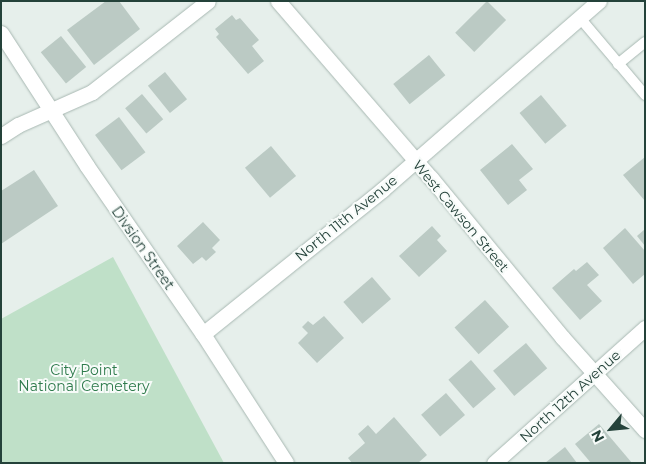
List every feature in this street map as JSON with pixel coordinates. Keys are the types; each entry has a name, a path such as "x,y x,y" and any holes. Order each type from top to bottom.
{"street":[{"path":"1,136 18,125 51,112 92,92 208,1"},
{"name":"West Cawson Street","path":"278,1 416,161 594,374 645,430"},
{"name":"North 11th Avenue","path":"203,334 416,161 599,1"},
{"name":"Divsion Street","path":"1,32 51,112 203,334 286,463"},
{"name":"North 12th Avenue","path":"494,463 645,328"}],"lane":[{"path":"580,18 645,95"},
{"path":"618,64 645,42"}],"green space":[{"name":"City Point National Cemetery","path":"113,257 224,463 1,463 1,319"}],"building":[{"path":"106,1 119,1 140,29 94,65 67,30"},
{"path":"487,1 506,20 474,52 455,33"},
{"path":"232,15 236,20 240,18 259,40 252,46 264,61 248,74 216,37 219,34 215,29"},
{"path":"61,36 86,67 66,83 41,52"},
{"path":"429,55 445,75 410,104 393,84"},
{"path":"165,72 187,99 170,113 148,86"},
{"path":"142,94 163,119 146,133 125,108"},
{"path":"541,95 567,126 545,144 520,113"},
{"path":"119,117 145,152 122,170 95,135"},
{"path":"512,144 533,169 519,180 527,190 508,205 480,170"},
{"path":"271,146 296,176 270,198 245,168"},
{"path":"645,157 645,201 623,175"},
{"path":"34,170 58,206 1,244 1,191"},
{"path":"203,222 220,240 212,248 216,252 206,261 202,257 193,264 177,246"},
{"path":"432,226 441,236 437,240 447,251 419,277 399,256"},
{"path":"625,228 645,251 645,274 633,284 603,248"},
{"path":"645,229 645,246 637,236"},
{"path":"587,262 599,275 587,285 602,301 580,320 552,288 574,269 576,271"},
{"path":"372,277 391,299 362,324 343,302"},
{"path":"485,300 509,327 479,354 455,327"},
{"path":"324,316 344,338 317,363 298,343 308,333 302,327 308,321 313,325"},
{"path":"526,343 547,368 514,396 493,371"},
{"path":"471,360 496,389 473,408 448,380"},
{"path":"446,393 465,415 440,437 421,415"},
{"path":"394,417 427,455 418,463 352,463 348,458 365,443 358,434 368,425 376,434"},
{"path":"599,424 632,463 591,463 575,444"},
{"path":"565,447 577,463 545,463"}]}
